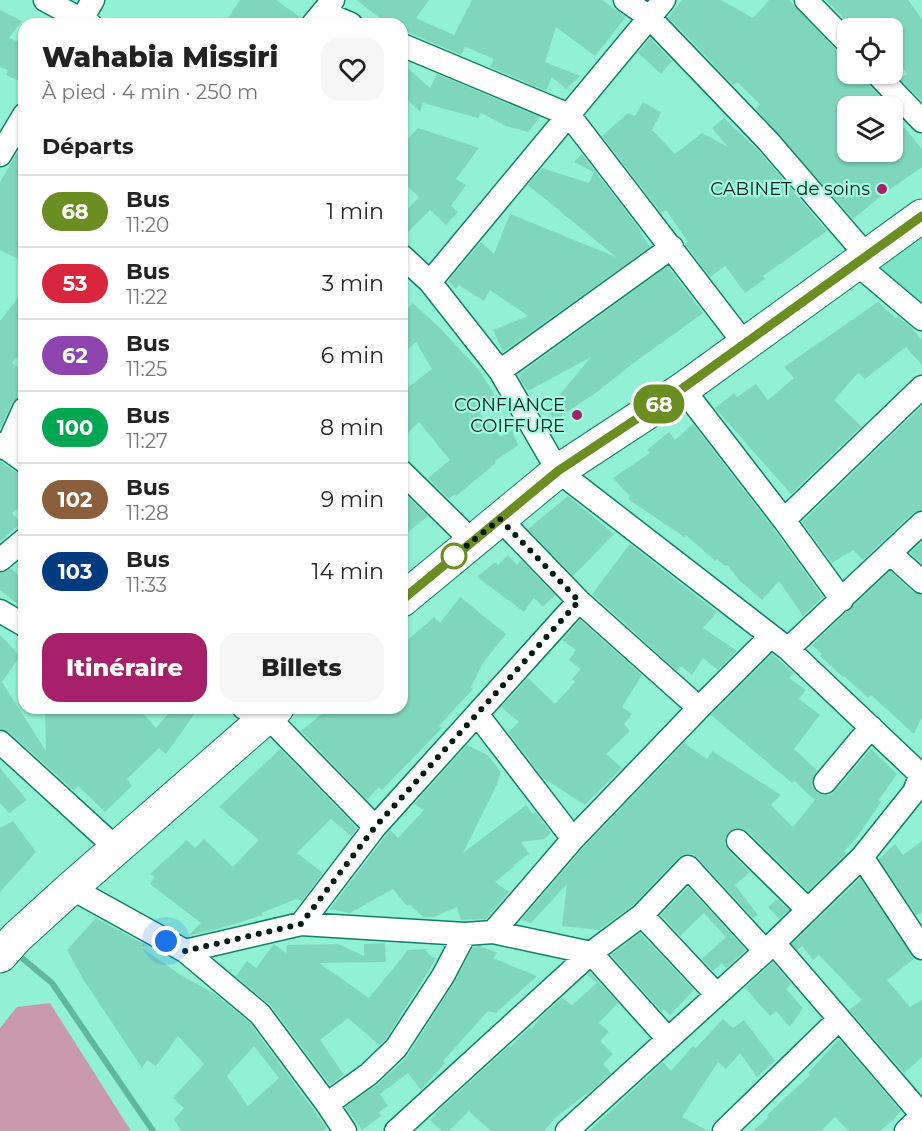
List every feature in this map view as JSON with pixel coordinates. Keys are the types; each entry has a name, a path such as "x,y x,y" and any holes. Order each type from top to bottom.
{"main road":[{"path":"408,595 558,471 683,388 922,216"},
{"path":"7,948 260,714"}],"street":[{"path":"45,0 86,17"},
{"path":"625,0 649,17 768,141 862,260 922,319"},
{"path":"430,282 664,0"},
{"path":"806,0 837,32"},
{"path":"323,12 337,18"},
{"path":"408,48 569,115 744,343"},
{"path":"887,84 922,121"},
{"path":"0,155 18,125"},
{"path":"500,371 672,247"},
{"path":"408,262 430,282 500,371 558,471 780,643 871,727 920,785 862,857 808,910 567,1131"},
{"path":"784,520 922,387"},
{"path":"683,388 842,600"},
{"path":"10,451 18,427"},
{"path":"408,478 472,541"},
{"path":"500,519 579,601 699,708"},
{"path":"493,932 573,839 699,708 780,643 842,600 922,523"},
{"path":"0,560 18,545"},
{"path":"891,554 922,582"},
{"path":"301,924 375,827 579,601"},
{"path":"0,611 18,622"},
{"path":"266,714 375,827"},
{"path":"477,714 573,839"},
{"path":"825,782 871,727"},
{"path":"0,742 117,848"},
{"path":"738,841 808,910"},
{"path":"862,857 922,948"},
{"path":"396,1131 591,954 642,915 688,867 839,1019 922,1115 906,1131"},
{"path":"71,888 185,951 260,1014 345,1131"},
{"path":"642,915 717,995"},
{"path":"185,951 301,924 465,934 493,932 591,954 668,1040"},
{"path":"327,1104 369,1074 396,1048 443,976 465,934"},
{"path":"724,1131 839,1019"}],"shaded area":[{"path":"922,229 922,304 873,261"},
{"path":"50,1003 131,1131 0,1131 0,1028 17,1007"}],"building":[{"path":"240,0 276,0 301,18 228,18"},
{"path":"356,0 429,0 416,18 454,35 472,0 602,0 626,17 595,56 556,27 545,62 580,76 566,89 552,77 546,91 490,67 494,59 465,47 461,55 408,33 408,18 380,18"},
{"path":"682,0 721,0 753,18 769,0 789,0 837,51 837,84 868,84 879,96 837,96 837,162 903,162 904,127 922,149 922,167 853,219 756,109 760,104 737,82 734,86 668,17"},
{"path":"826,0 908,0 922,19 922,101 903,82 903,77 907,74 903,68 903,18 843,18"},
{"path":"0,10 18,19 18,26 9,38 18,42 18,80 6,75 8,70 0,67"},
{"path":"650,38 672,61 661,74 638,53"},
{"path":"408,68 430,88 437,74 540,117 528,132 506,126 481,113 478,118 423,103 420,112 408,100"},
{"path":"643,102 661,112 652,130 675,154 702,133 728,147 712,128 724,118 758,150 827,231 763,276 765,279 745,293 725,266 710,277 685,244 688,242 666,210 661,213 602,136 628,113 635,116"},
{"path":"418,128 479,148 456,179 466,185 451,206 458,212 446,225 430,210 408,232 408,209 419,197 408,187 408,139"},
{"path":"18,151 18,259 0,250 0,182"},
{"path":"582,154 641,231 650,247 503,352 493,330 528,316 490,290 484,301 459,285 456,289 448,281 481,242 494,254 510,214 616,257 528,185 542,168 589,183 594,172 574,162"},
{"path":"668,266 703,313 597,392 555,420 547,410 591,357 530,390 527,390 518,375"},
{"path":"18,298 18,356 12,363 18,367 18,397 12,403 0,429 0,321"},
{"path":"878,302 912,328 922,340 922,365 906,347 865,379 858,373 834,400 861,426 866,422 791,494 715,408 734,393 737,397 756,384 768,400 794,378 784,367"},
{"path":"413,303 478,369 497,401 479,413 501,437 512,430 518,445 495,461 496,463 456,496 455,494 449,499 428,478 450,460 419,422 408,433 408,387 432,369 416,342 408,349 408,308"},
{"path":"922,406 922,510 913,513 863,560 853,550 832,563 802,522"},
{"path":"693,424 823,597 803,616 779,581 762,600 739,580 727,565 725,566 717,559 715,561 686,535 684,537 628,499 630,496 613,478 650,453 647,450 669,432 675,440"},
{"path":"0,461 18,472 18,508 12,513 18,520 18,526 0,542"},
{"path":"568,496 614,534 573,576 528,529"},
{"path":"408,497 428,516 408,532"},
{"path":"922,542 922,564 910,553"},
{"path":"630,544 717,612 703,628 737,651 718,670 703,658 692,675 681,666 677,671 592,594"},
{"path":"508,555 517,565 521,560 555,595 543,607 534,598 524,612 477,577 495,562 498,565"},
{"path":"11,568 18,575 18,604 0,590 0,573"},
{"path":"890,571 913,592 922,595 922,717 914,734 871,695 868,698 843,677 820,656 822,654 812,645"},
{"path":"460,597 506,634 483,663 471,687 473,689 439,726 442,728 382,790 379,787 367,800 301,731 322,714 408,714 408,640 434,617 440,623"},
{"path":"580,620 642,675 622,707 632,714 624,724 630,731 606,754 622,768 585,805 543,778 508,732 519,722 501,707 528,678 555,704 575,682 572,679 581,669 569,660 576,650 562,640"},
{"path":"0,635 18,654 18,659 2,682 18,707 18,714 22,714 46,751 45,714 143,714 156,728 168,714 195,714 166,754 159,748 127,779 132,786 105,812 78,786 74,791 9,732 0,729"},
{"path":"772,654 794,673 789,678 806,690 799,699 820,715 794,749 817,770 812,780 812,786 816,792 829,795 835,791 871,749 897,774 856,839 844,851 846,854 808,891 747,831 735,828 728,832 725,844 750,872 735,885 758,915 753,918 698,858 692,854 685,854 678,858 633,905 599,930 562,926 567,884 531,923 521,920 583,848 684,743 707,759 712,751 781,795 771,805 793,827 815,800 711,715"},
{"path":"467,745 488,755 501,772 463,853 526,805 533,814 535,812 551,833 544,839 521,842 529,854 495,882 509,892 486,919 461,920 457,907 434,917 423,917 409,904 407,906 393,889 350,913 330,909 390,830 398,838 424,810 414,804"},
{"path":"280,749 357,828 351,836 331,819 297,853 323,873 302,901 296,899 261,913 263,915 188,936 201,923 150,884 155,877 150,874 187,840 195,848 204,839 233,867 259,840 219,807"},
{"path":"0,768 27,800 9,813 0,803"},
{"path":"13,821 36,852 0,892 0,828"},
{"path":"922,841 922,913 916,915 879,859 895,844 903,855"},
{"path":"860,878 914,959 887,980 910,1007 922,1000 922,1057 904,1073 849,1010 862,1000 819,955 813,960 802,946 797,950 792,944"},
{"path":"688,887 746,950 726,968 722,963 713,971 702,959 726,937 704,913 680,936 661,915"},
{"path":"777,899 789,910 779,919 768,907"},
{"path":"96,918 146,945 141,947 179,974 215,994 250,1023 327,1128 323,1131 181,1131 174,1119 184,1108 173,1098 204,1064 178,1036 156,1066 147,1060 142,1068 83,979 67,950","holes":["254,1046 279,1078 248,1106 227,1076"]},
{"path":"640,933 694,990 670,1015 664,1009 662,1012 611,955"},
{"path":"385,943 386,962 319,963 369,998 408,950 426,949 427,953 436,959 386,1039 379,1045 348,1018 320,1040 344,1075 330,1085 271,1006 236,976 247,961 256,968 274,944 286,953 287,945 338,944 364,956 364,944"},
{"path":"480,946 497,953 493,958 537,976 496,1013 488,1011 443,1061 445,1063 421,1090 408,1073 380,1094 388,1106 379,1112 381,1116 362,1130 345,1107 377,1085 406,1058 454,983 473,947"},
{"path":"773,962 791,984 786,989 803,1008 790,1027 776,1011 770,1016 745,988"},
{"path":"590,972 618,1003 599,1023 609,1032 600,1041 613,1054 603,1064 611,1073 587,1095 556,1117 544,1131 491,1131 469,1111 449,1131 442,1131 430,1120 562,998 572,1005 597,983 587,975"},
{"path":"723,1019 733,1028 744,1020 775,1061 757,1077 740,1053 726,1069 718,1062 682,1117 708,1131 589,1131 663,1062 671,1071 693,1046 696,1048"},
{"path":"839,1039 901,1111 893,1120 880,1131 849,1131 835,1117 821,1131 753,1131 810,1075 808,1073"}],"waterway":[{"path":"16,953 52,983 153,1131"}],"bus line":[{"name":"68","path":"408,595 558,471 683,388 922,216"}],"place":[{"name":"CABINET de soins","path":"882,189"},
{"name":"CONFIANCE COIFFURE","path":"577,415"}],"route":[{"path":"166,941 185,951 301,924 375,827 579,601 500,519 454,556"}]}
